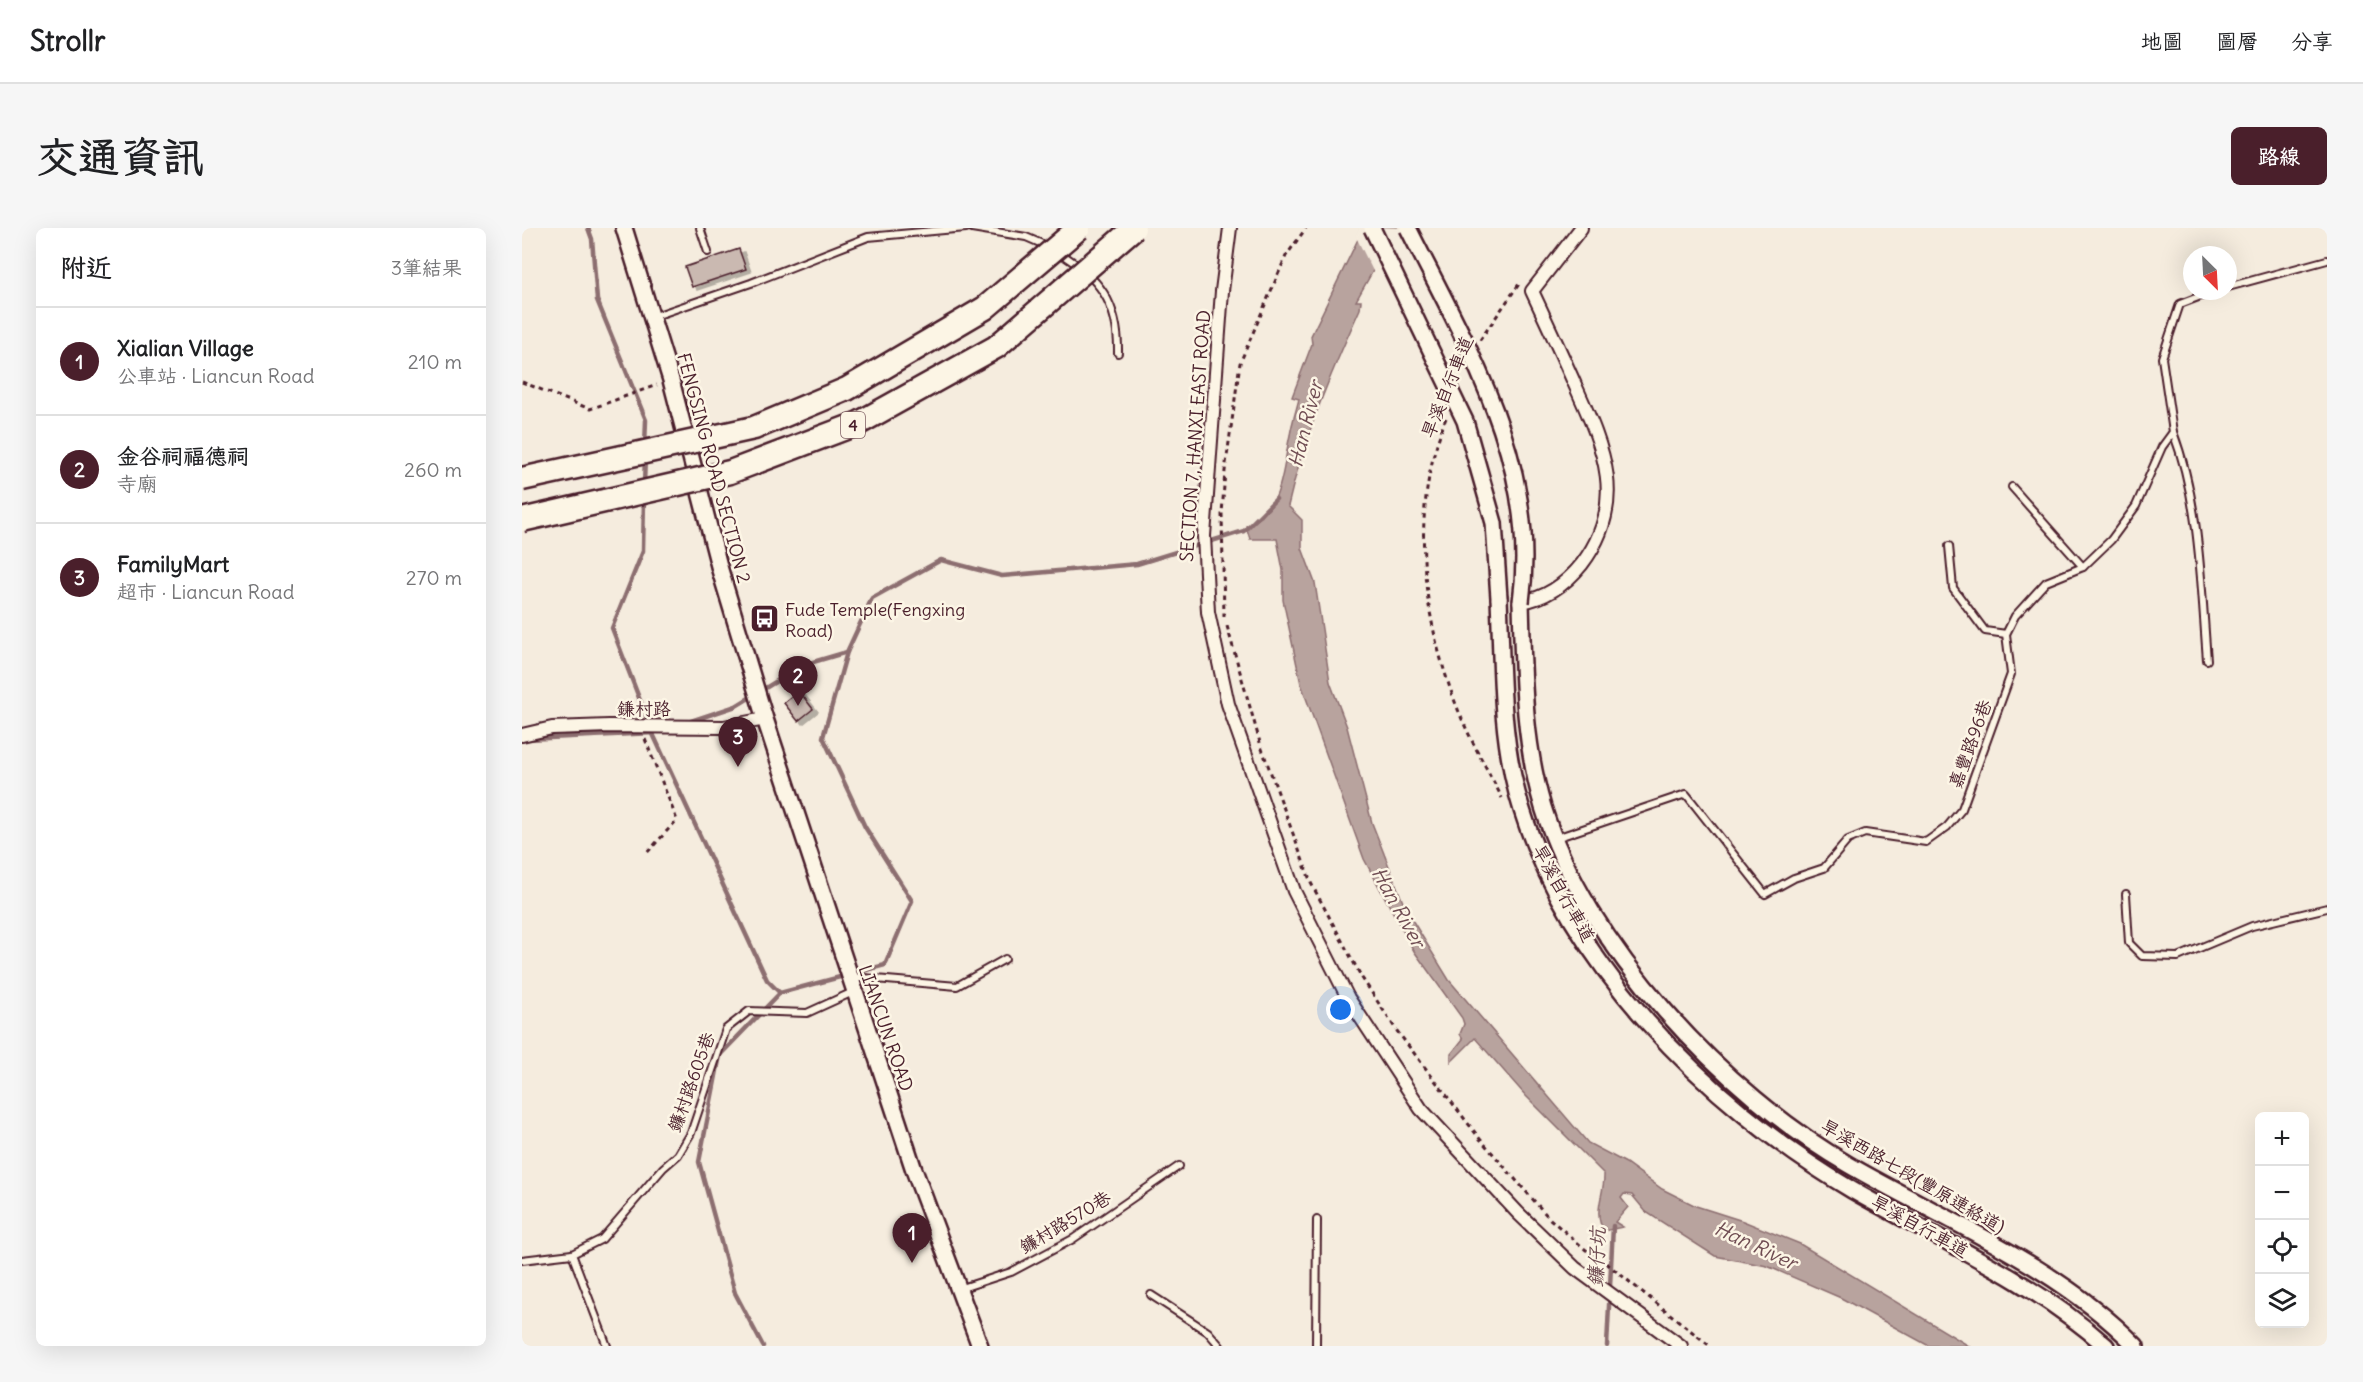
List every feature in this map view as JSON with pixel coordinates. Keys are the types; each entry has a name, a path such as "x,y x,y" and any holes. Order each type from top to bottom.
{"highway":[{"name":"4","path":"522,479 754,428 847,389 985,308 1079,228"},
{"name":"4","path":"522,520 730,472 859,423 996,346 1134,228"}],"street":[{"name":"FENGSING ROAD SECTION 2","path":"624,228 671,380 720,570 765,719"},
{"name":"SECTION 7, HANXI EAST ROAD","path":"1230,228 1222,291 1204,536 1207,602 1228,704 1294,891 1348,998 1421,1109 1518,1213 1575,1268 1681,1346"},
{"path":"1372,228 1465,421 1494,523 1505,730 1512,772 1526,822 1547,872 1588,944 1642,1014 1671,1047 1730,1104 1798,1156 1854,1191 2032,1289 2106,1346"},
{"name":"旱溪西路七段(豐原連絡道)","path":"1408,228 1463,336 1502,425 1522,511 1525,561 1521,602 1526,721 1538,786 1556,838 1579,888 1618,949 1680,1027 1732,1078 1803,1136 1847,1164 2047,1275 2083,1300 2136,1346"},
{"path":"1521,602 1554,591 1580,566 1596,541 1608,502 1607,468 1599,438 1532,291 1581,228"},
{"name":"鎌村路","path":"522,735 552,728 724,726 765,719"},
{"name":"LIANCUN ROAD","path":"765,719 914,1170 980,1346"}],"lane":[{"path":"700,228 708,252"},
{"path":"652,317 751,284 868,237 966,228"},
{"path":"972,228 1033,239 1060,253 1092,278 1113,307 1118,353"},
{"path":"2237,285 2327,260"},
{"path":"2191,300 2181,304 2162,358 2173,432 2182,456 2199,555 2207,660"},
{"path":"1949,546 1953,588 1984,632 2006,634 2015,616 2046,582 2083,567 2111,540 2136,506 2162,447 2173,432"},
{"path":"2012,487 2083,567"},
{"name":"嘉豐路96巷","path":"1556,838 1686,794 1765,894 1794,878 1824,868 1848,840 1865,833 1899,836 1926,842 1947,827 1962,808 2011,674 2006,634"},
{"path":"2126,894 2129,943 2142,956 2178,957 2252,926 2327,908"},
{"path":"851,984 957,986 1005,959"},
{"name":"鐮村路605巷","path":"522,1260 572,1254 602,1239 663,1168 678,1155 691,1133 726,1029 749,1011 807,1013 851,984"},
{"name":"鐮村路570巷","path":"959,1288 1011,1272 1073,1239 1179,1166"},
{"path":"1316,1346 1317,1220"},
{"path":"572,1254 607,1346"},
{"path":"1152,1294 1208,1332 1220,1346"}],"path":[{"path":"1306,228 1286,256 1240,363 1225,471 1222,514 1224,617 1258,736 1311,883 1362,978 1396,1031 1480,1138 1551,1219 1586,1250 1606,1263 1710,1346"},
{"name":"旱溪自行車道","path":"1476,346 1523,278"},
{"path":"522,382 530,382 590,409 671,380"},
{"name":"旱溪自行車道","path":"1447,415 1439,435 1428,487 1424,578 1433,635 1444,675 1460,715 1505,806"},
{"path":"639,726 677,820 645,855"}],"water":[{"name":"Han River","path":"1397,228 1356,301 1361,301 1360,309 1319,405 1294,480 1288,506 1302,520 1302,548 1315,583 1330,682 1347,727 1372,823 1406,910 1449,980 1588,1143 1626,1163 1662,1189 1696,1206 1743,1221 1800,1244 1969,1346 1929,1346 1841,1298 1767,1266 1715,1256 1646,1212 1632,1195 1624,1194 1621,1198 1628,1207 1615,1222 1623,1227 1604,1231 1599,1210 1604,1174 1526,1096 1475,1038 1451,1062 1451,1054 1463,1039 1460,1034 1464,1024 1462,1018 1414,951 1364,859 1301,684 1283,600 1283,570 1277,539 1250,539 1246,526 1258,519 1275,500 1283,475 1299,399 1292,397 1312,344 1311,336 1363,229"}],"pier":[{"path":"1360,228 1400,228 1374,273 1356,237"}],"building":[{"path":"739,249 746,269 692,287 685,267"},
{"path":"799,691 813,709 798,721 784,703"}],"waterway":[{"path":"588,228 592,239 597,300 646,420 645,446"},
{"path":"644,485 645,457"},
{"path":"644,499 643,551 612,628 653,734 767,980 780,993"},
{"path":"763,1346 735,1293 699,1162 720,1055 780,993 885,965 912,901 865,827 823,737 847,652 872,598 941,560 1002,576 1137,564 1244,531 1276,499"},
{"path":"688,722 736,706 803,665 847,652"},
{"path":"528,739 654,733"},
{"name":"鐮仔坑","path":"1607,1346 1613,1226"}],"place":[{"name":"Fude Temple(Fengxing Road)","path":"764,619"},
{"name":"金谷祠福德祠","path":"798,706"},
{"name":"FamilyMart","path":"738,767"},
{"name":"Xialian Village","path":"912,1263"}]}
